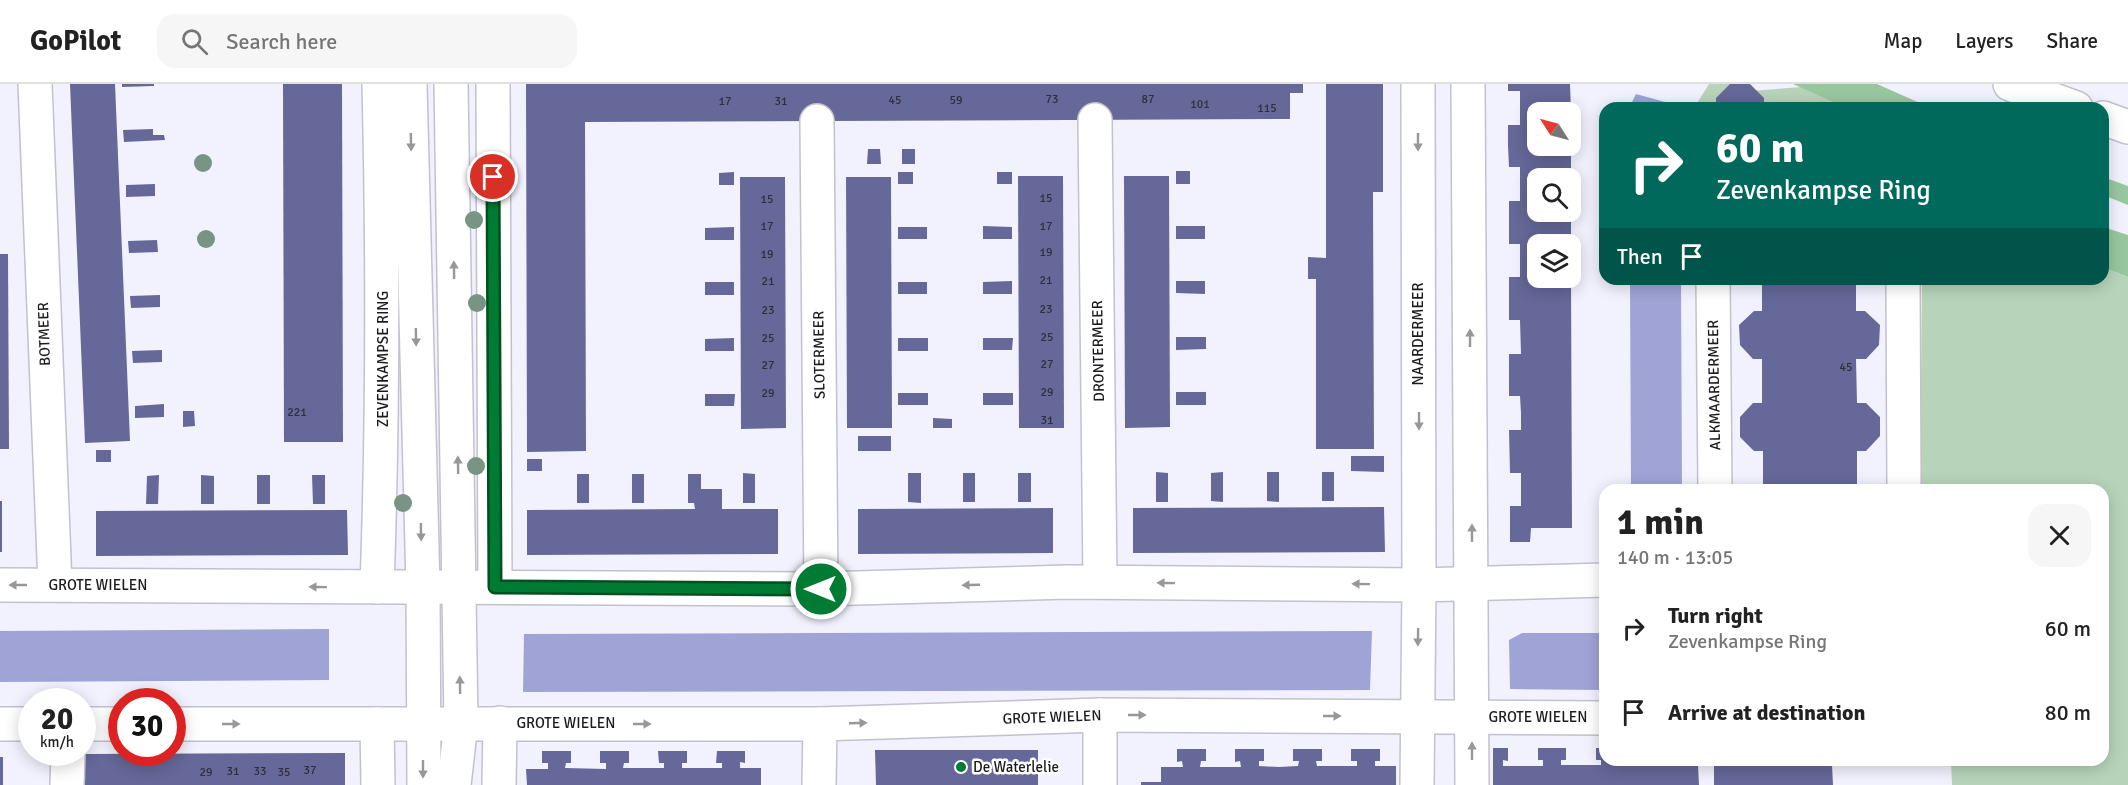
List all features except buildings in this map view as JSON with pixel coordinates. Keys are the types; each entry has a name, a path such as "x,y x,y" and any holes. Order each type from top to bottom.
{"street":[{"name":"BOTMEER","path":"35,84 55,585"},
{"name":"ZEVENKAMPSE RING","path":"377,587 382,446 383,281 379,84"},
{"path":"410,84 423,586 424,785"},
{"path":"451,84 461,723 454,785"},
{"path":"493,84 495,587"},
{"name":"NAARDERMEER","path":"1417,785 1418,84"},
{"path":"1468,84 1473,584 1472,785"},
{"path":"2010,84 2060,102"},
{"name":"DRONTERMEER","path":"1095,120 1100,582"},
{"path":"2109,120 2128,127"},
{"name":"SLOTERMEER","path":"817,121 821,589"},
{"name":"ALKMAARDERMEER","path":"1713,285 1715,484"},
{"path":"1903,285 1904,484"},
{"path":"377,587 821,589 1100,582 1419,585 1599,580"},
{"name":"GROTE WIELEN","path":"0,585 377,587"},
{"name":"GROTE WIELEN","path":"500,723 820,724 1100,715 1599,718"},
{"path":"1100,715 1100,785"},
{"path":"186,724 500,723 499,785"},
{"path":"0,724 18,724"},
{"path":"377,724 378,785"},
{"path":"819,785 820,724"},
{"path":"67,785 68,766"}],"green space":[{"path":"1709,84 1731,84 1750,91 1801,87 1833,102 1698,102"},
{"path":"1793,84 1877,84 1918,102 1833,102"},
{"path":"2109,179 2128,186 2128,205 2109,197"},
{"path":"2109,229 2128,235 2128,277 2109,269"},
{"path":"2109,269 2128,277 2128,785 1952,785 1951,766 2109,766 2109,484 1920,484 1922,285 2109,285"}],"water":[{"path":"1636,94 1665,102 1632,102"},
{"path":"1630,285 1681,285 1682,484 1631,484"},
{"path":"329,629 329,680 0,682 0,631"},
{"path":"1372,631 1370,690 523,692 524,634"},
{"path":"1522,633 1599,633 1599,690 1510,689 1509,640"}],"place":[{"name":"De Waterlelie","path":"961,767"}],"route":[{"path":"493,177 495,587 821,589"}]}
